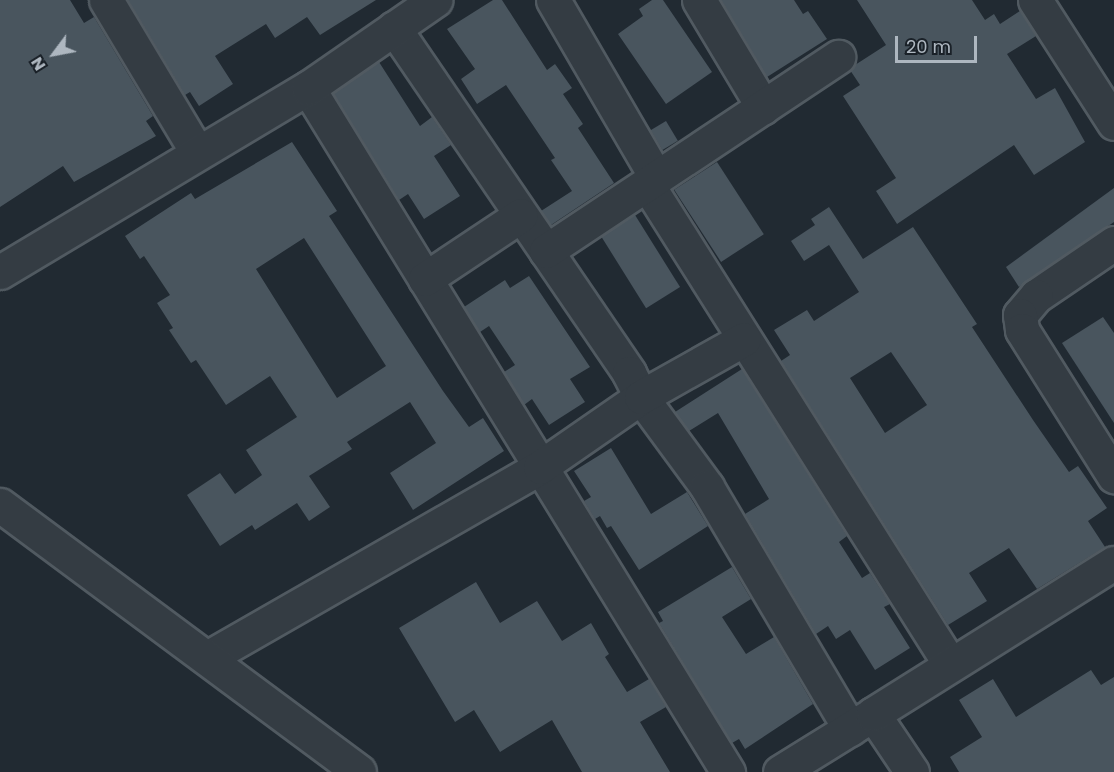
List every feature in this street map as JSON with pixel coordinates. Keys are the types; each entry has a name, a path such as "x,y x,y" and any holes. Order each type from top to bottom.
{"street":[{"path":"106,0 197,152"},
{"path":"553,0 652,180 744,339 950,664"},
{"path":"699,0 763,106"},
{"path":"1035,0 1114,123"},
{"path":"0,272 197,152 308,88 412,10 521,215 641,397 707,487 862,721 912,772"},
{"path":"546,251 838,57"},
{"path":"308,88 728,772"},
{"path":"425,279 521,215"},
{"path":"1114,243 1036,296 1020,315 1022,330 1114,476"},
{"path":"207,658 540,467 641,397 744,339"},
{"path":"0,505 359,772"},
{"path":"780,772 1114,563"}],"building":[{"path":"0,0 70,0 84,23 94,17 153,116 146,121 156,136 74,182 63,166 0,207"},
{"path":"128,0 376,0 320,35 307,17 275,38 266,24 215,56 233,84 199,106 190,92 185,95"},
{"path":"493,0 502,0 547,70 555,64 572,88 563,94 583,124 578,128 614,183 551,225 541,211 572,191 551,160 555,158 506,85 477,104 461,79 475,69 447,29"},
{"path":"652,0 663,0 712,72 666,104 618,34 643,16 639,9"},
{"path":"721,0 794,0 803,14 808,11 827,39 767,77"},
{"path":"857,0 972,0 985,20 994,14 1000,24 1020,11 1036,36 1007,54 1036,99 1055,88 1085,142 1034,175 1014,145 897,224 876,191 896,178 843,96 860,85 850,70 886,45"},
{"path":"379,62 420,126 432,117 451,145 434,156 460,196 424,219 408,194 399,200 333,93"},
{"path":"666,121 678,141 662,150 651,130"},
{"path":"292,142 337,211 329,216 443,391 469,427 483,418 504,451 413,510 390,473 436,443 410,402 347,442 352,449 309,476 330,507 309,521 297,503 255,530 252,525 220,546 187,495 220,473 235,494 262,475 246,450 297,417 270,376 226,405 196,360 191,363 169,330 173,328 157,303 170,295 144,256 140,259 125,236 191,193 195,199","holes":["304,238 386,366 337,398 256,269"]},
{"path":"717,162 764,234 721,262 674,190"},
{"path":"1114,188 1114,222 1019,287 1006,267"},
{"path":"829,207 863,259 913,227 977,324 972,327 1033,420 1069,472 1078,466 1107,508 1088,521 1105,547 1037,589 1009,548 969,573 987,601 948,625 781,361 790,355 774,330 807,310 814,321 859,292 829,245 804,261 791,241 815,225 811,219","holes":["891,352 927,405 885,433 850,378"]},
{"path":"635,215 680,287 646,308 601,236"},
{"path":"529,276 590,367 570,379 585,402 549,425 532,399 524,405 504,372 515,365 489,326 480,332 464,307 505,280 510,288"},
{"path":"1103,317 1114,333 1114,423 1062,343"},
{"path":"742,369 847,536 839,542 862,578 870,573 890,604 884,607 910,648 875,670 850,630 836,639 828,626 816,634 745,514 769,499 718,413 689,431 675,412"},
{"path":"611,448 651,514 687,492 708,526 639,570 611,526 607,528 600,516 595,519 584,501 591,497 574,471"},
{"path":"732,567 751,599 722,617 746,654 774,637 813,704 745,749 739,739 732,743 659,623 663,621 658,612"},
{"path":"476,582 500,623 537,601 562,641 591,623 609,654 605,657 627,692 649,679 666,707 640,722 670,772 582,772 552,720 500,752 474,710 455,722 399,628"},
{"path":"1091,670 1101,685 1114,677 1114,772 959,772 950,757 982,737 959,700 993,679 1016,717"}]}
